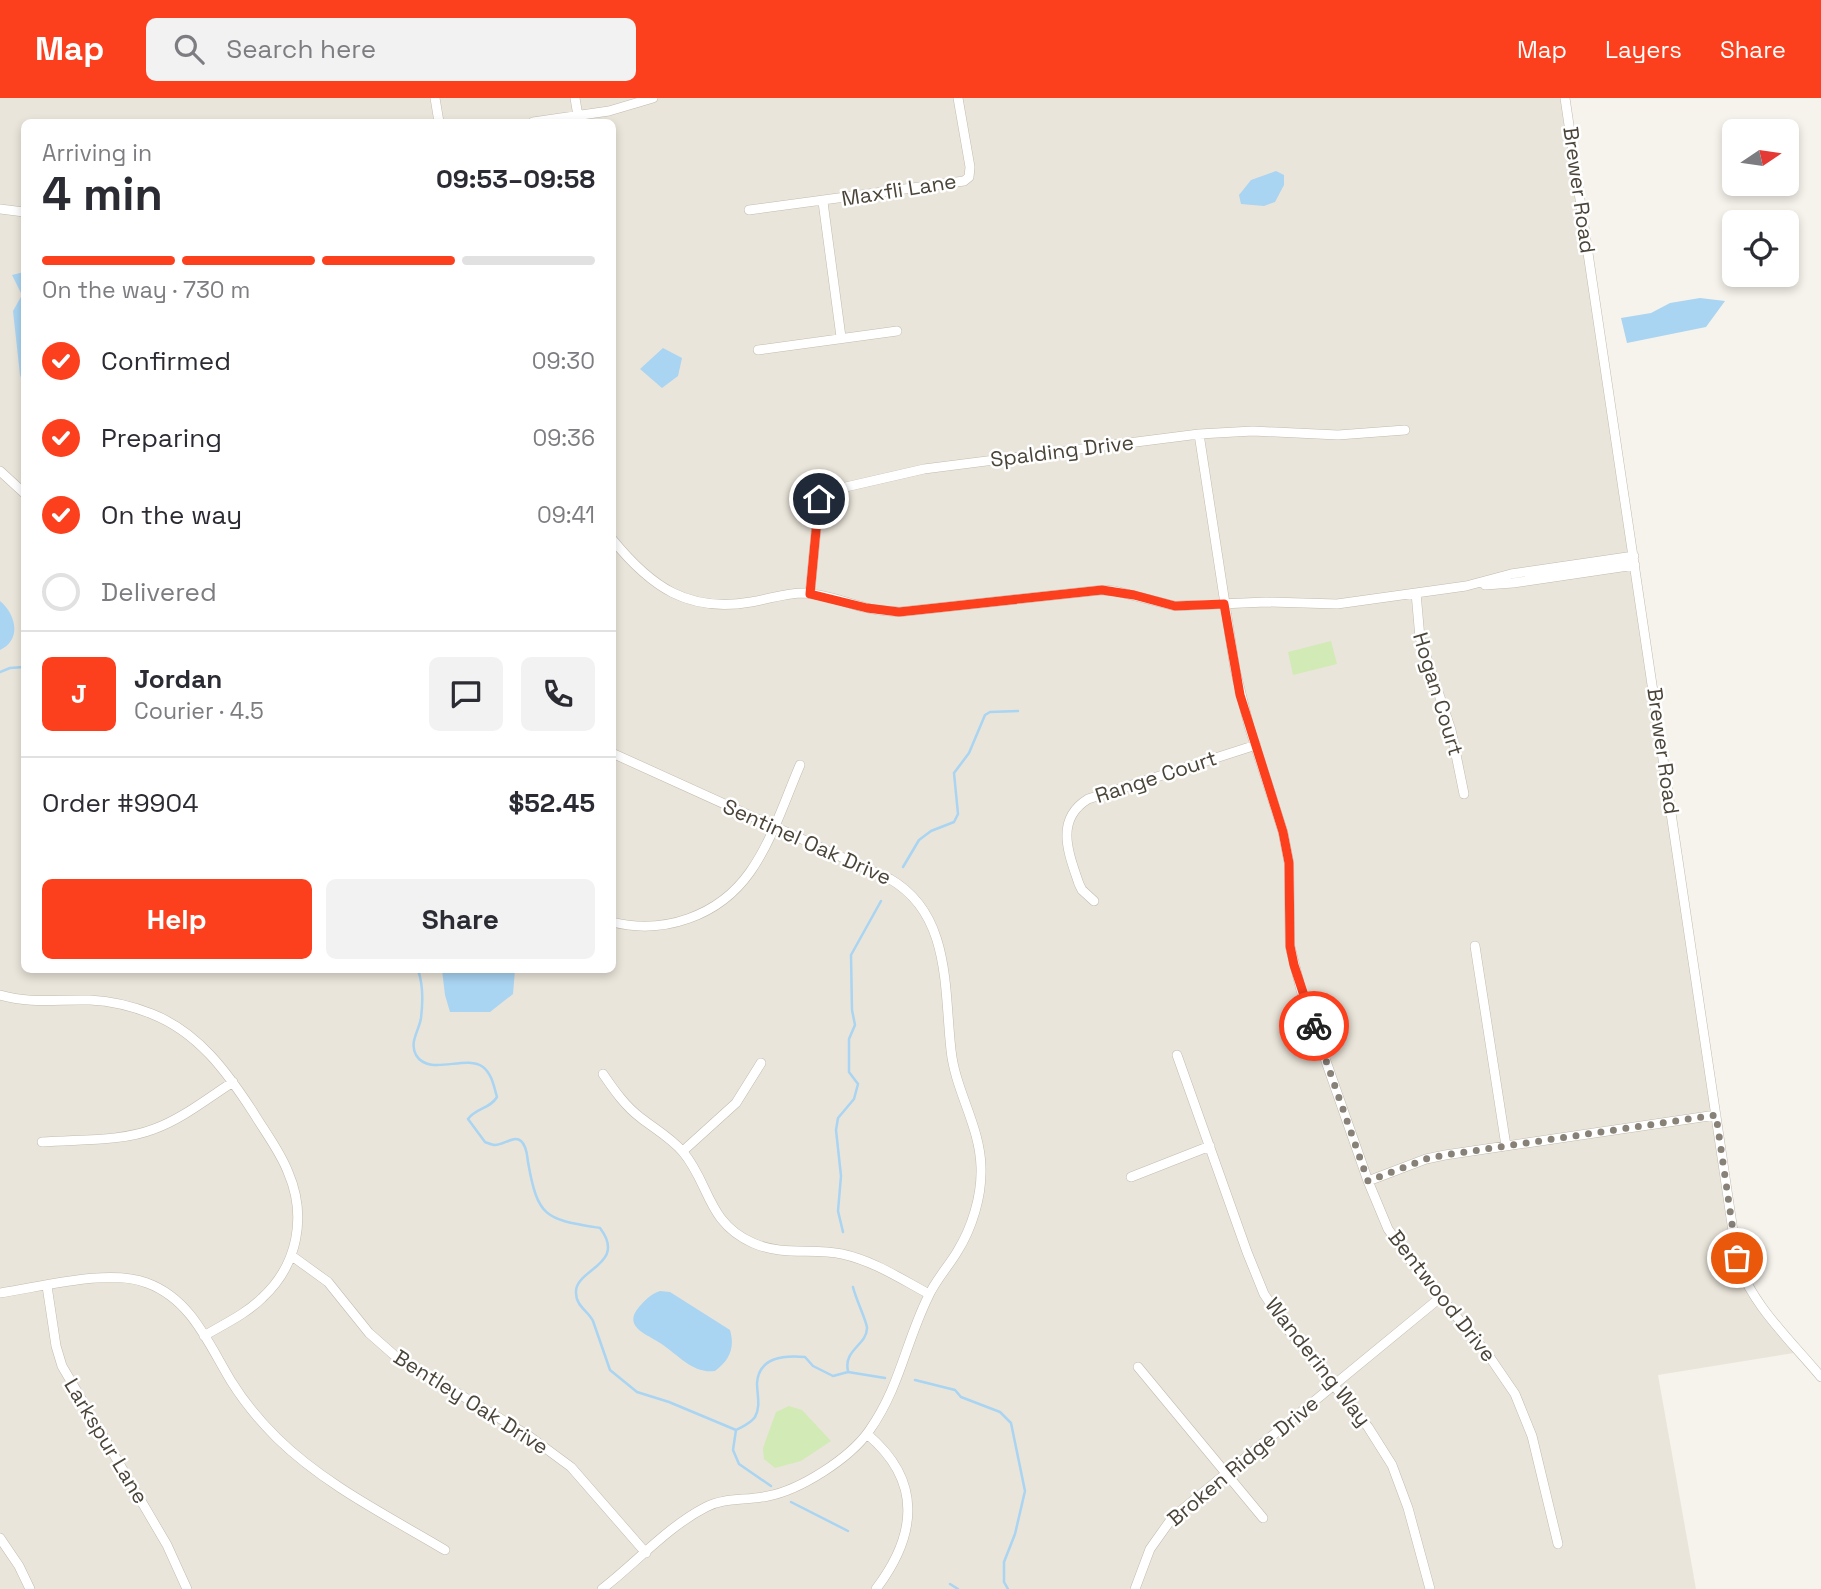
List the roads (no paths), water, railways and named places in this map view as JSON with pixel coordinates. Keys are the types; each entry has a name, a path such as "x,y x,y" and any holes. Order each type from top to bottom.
{"street":[{"path":"435,98 438,119"},
{"path":"575,98 579,119 653,98"},
{"name":"Maxfli Lane","path":"749,211 959,182 969,177 970,167 958,98"},
{"name":"Brewer Road","path":"1565,98 1734,1244 1742,1275 1765,1309 1821,1377"},
{"path":"823,202 841,337"},
{"path":"0,209 21,212"},
{"path":"758,350 897,331"},
{"name":"Spalding Drive","path":"810,594 819,499 823,494 899,473 1199,434 1254,431 1338,435 1405,430"},
{"name":"Bentwood Drive","path":"1199,434 1237,682 1283,832 1289,863 1289,927 1294,965 1380,1211 1395,1240 1489,1356 1515,1394 1532,1437 1558,1544"},
{"path":"0,471 21,490"},
{"path":"616,543 648,578 688,600 713,605 810,594 867,608 899,612 1102,590 1175,606 1266,602 1337,604 1466,586 1511,574 1634,561"},
{"name":"Hogan Court","path":"1416,593 1420,638 1451,730 1464,794"},
{"name":"Range Court","path":"1094,901 1079,884 1067,846 1067,825 1077,807 1088,799 1256,745"},
{"name":"Sentinel Oak Drive","path":"602,1589 684,1521 713,1504 769,1496 809,1479 836,1462 867,1434 887,1403 929,1294 967,1235 981,1178 977,1136 952,1060 950,1014 936,935 922,905 900,884 616,755"},
{"path":"616,923 634,926 670,924 692,918 732,893 748,875 800,765"},
{"path":"1475,946 1506,1146"},
{"path":"0,995 41,1003 79,1000 110,1002 152,1014 193,1038 216,1061 233,1082 282,1158 295,1188 298,1226 292,1256 279,1280 261,1300 204,1336"},
{"name":"Wandering Way","path":"1177,1055 1264,1294 1289,1331 1368,1427 1392,1465 1408,1508 1430,1589"},
{"path":"682,1151 736,1103 761,1063"},
{"path":"603,1074 629,1108 682,1151 718,1215 737,1234 751,1243 778,1251 825,1252 856,1258 882,1268 929,1294"},
{"path":"42,1142 114,1138 153,1130 233,1082"},
{"path":"1368,1181 1426,1159 1716,1115"},
{"path":"1131,1177 1210,1146"},
{"name":"Bentley Oak Drive","path":"292,1256 328,1282 369,1333 394,1355 529,1436 571,1467 646,1553"},
{"path":"0,1293 109,1277 137,1279 158,1288 179,1302 204,1336 247,1405 278,1439 323,1476 444,1550"},
{"name":"Larkspur Lane","path":"47,1286 56,1346 62,1366 167,1545 187,1589"},
{"name":"Broken Ridge Drive","path":"1135,1589 1150,1549 1172,1518 1441,1297"},
{"path":"1138,1367 1263,1518"},
{"path":"867,1434 895,1464 904,1486 908,1507 907,1528 901,1549 876,1589"},
{"path":"0,1538 19,1566 30,1589"}],"water":[{"path":"1276,171 1284,175 1284,185 1275,202 1264,206 1241,204 1239,195 1251,180"},
{"path":"21,273 21,293 12,275"},
{"path":"21,297 21,377 20,375 13,311"},
{"path":"1700,298 1725,301 1706,327 1627,343 1621,318 1651,313 1670,303"},
{"path":"663,348 682,358 678,376 662,388 640,369"},
{"path":"0,601 13,620 14,634 7,646 0,650"},
{"path":"442,973 515,973 513,994 490,1012 450,1012"},
{"path":"660,1291 670,1292 730,1330 730,1353 715,1371 694,1367 635,1326 634,1314 639,1307"}],"waterway":[{"path":"0,672 21,667"},
{"path":"903,867 919,840 931,831 954,822 958,814 954,773 969,753 985,715 990,712 1018,711"},
{"path":"843,1232 838,1211 841,1176 836,1130 838,1118 854,1099 858,1084 849,1072 849,1039 855,1025 852,1010 851,955 881,901"},
{"path":"419,973 422,999 421,1018 414,1041 416,1055 430,1064 467,1063 483,1067 489,1073 497,1097 468,1119 485,1142 498,1145 518,1139 523,1143 536,1195 548,1213 567,1222 600,1228 607,1240 608,1250 604,1258 583,1278 576,1293 580,1305 593,1321 610,1370 637,1392 669,1402 736,1430 749,1423 757,1413 757,1383 762,1368 781,1357 805,1357 813,1366 833,1376 848,1372 885,1378"},
{"path":"848,1371 849,1358 863,1339 867,1328 853,1287"},
{"path":"915,1380 955,1390 961,1397 1000,1412 1011,1423 1025,1491 1015,1534 1004,1562 1004,1582 1008,1589"},
{"path":"736,1430 733,1450 739,1464 771,1486"},
{"path":"791,1502 848,1531"},
{"path":"950,1584 958,1589"}]}
